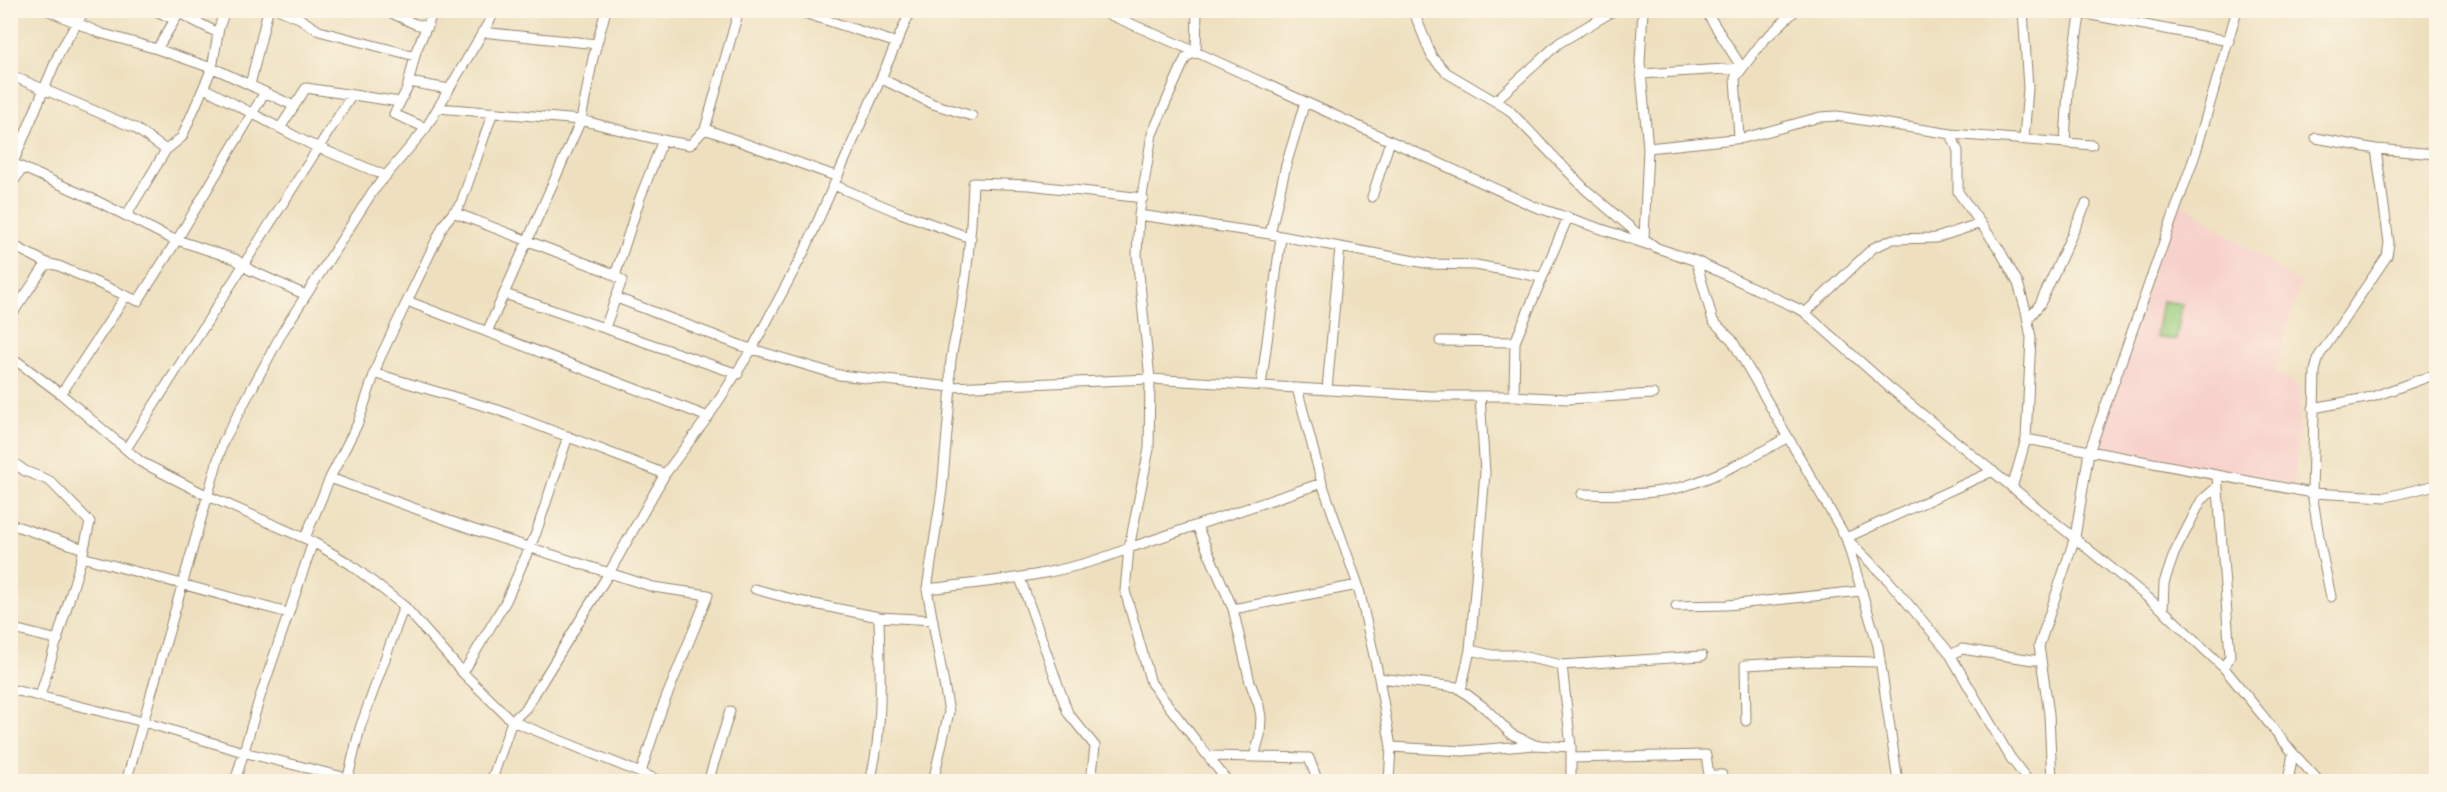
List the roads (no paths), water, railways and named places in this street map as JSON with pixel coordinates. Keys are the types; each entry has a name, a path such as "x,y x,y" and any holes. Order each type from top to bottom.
{"street":[{"path":"47,10 100,33 158,49 212,68 294,106"},
{"path":"85,10 60,51 12,163 177,240 235,259 250,270 306,295"},
{"path":"154,10 178,14 218,33"},
{"path":"126,216 166,150 183,136 212,68 218,33 225,10"},
{"path":"250,85 268,10"},
{"path":"280,10 320,31 415,56"},
{"path":"385,10 428,27"},
{"path":"426,128 394,114 409,82 415,56 434,10"},
{"path":"126,782 206,495 223,442 283,331 373,191 426,128 496,10"},
{"path":"486,332 581,120 606,10"},
{"path":"438,108 581,120 690,145 705,129 739,10"},
{"path":"795,10 897,43"},
{"path":"491,782 512,721 526,708 609,573 665,474 738,374 752,349 805,250 911,10"},
{"path":"1100,10 1533,206 1696,261 1805,313 1890,388 2163,610 2224,668 2293,753 2320,782"},
{"path":"1196,52 1197,10"},
{"path":"1413,10 1432,57 1447,72 1508,108 1585,189 1657,248"},
{"path":"1495,101 1559,43 1615,10"},
{"path":"1643,10 1641,74 1648,148 1644,238"},
{"path":"1705,10 1742,68"},
{"path":"1739,137 1735,78 1763,41 1796,10"},
{"path":"2024,10 2028,88 2024,139"},
{"path":"2052,782 2049,714 2039,646 2075,537 2090,452 2195,155 2237,10"},
{"path":"2065,142 2068,91 2081,12 2229,41"},
{"path":"158,49 178,14"},
{"path":"482,32 597,44"},
{"path":"1196,52 1186,57 1152,134 1139,215 1137,255 1150,379 1149,449 1129,548 1125,591 1151,683 1228,782"},
{"path":"1641,74 1742,68"},
{"path":"10,75 135,128 166,150"},
{"path":"882,79 933,104 972,116"},
{"path":"409,82 449,89"},
{"path":"204,88 280,128 386,176"},
{"path":"280,128 306,88 400,102"},
{"path":"10,256 14,245 46,263 59,266 138,301 265,92"},
{"path":"126,449 352,95"},
{"path":"1270,234 1286,165 1305,102"},
{"path":"235,782 330,478 358,423 374,373 407,301 444,224 461,203 493,112"},
{"path":"1648,148 1743,138 1820,117 1837,116 1951,134 2092,145"},
{"path":"705,129 836,181 896,211 971,238"},
{"path":"1951,134 1958,151 1958,192 1999,249 2018,284 2028,319 2031,338 2026,439 2012,488"},
{"path":"2316,138 2376,149 2436,154"},
{"path":"615,276 640,198 663,140"},
{"path":"1372,196 1390,141"},
{"path":"2331,597 2312,493 2315,371 2319,356 2387,256 2389,243 2376,149"},
{"path":"10,186 23,168"},
{"path":"933,782 949,712 927,589 942,490 951,387 948,371 961,310 971,238 973,183 1029,185 1143,198"},
{"path":"2028,319 2040,304 2086,204"},
{"path":"453,212 622,280 605,328"},
{"path":"1139,215 1270,234 1431,264 1476,265 1541,277"},
{"path":"1514,396 1515,342 1568,217"},
{"path":"1805,313 1873,248 1893,239 1936,238 1981,224"},
{"path":"1261,386 1281,237"},
{"path":"1327,389 1340,247"},
{"path":"1696,261 1713,321 1732,340 1846,538 1878,646 1898,782"},
{"path":"10,317 46,263"},
{"path":"505,294 738,374"},
{"path":"61,394 126,296"},
{"path":"617,298 752,349 839,375 951,387 1150,379 1480,397 1568,399 1653,393"},
{"path":"407,301 708,417"},
{"path":"1440,341 1515,342"},
{"path":"10,356 61,394 141,462 206,495 309,540 350,564 404,606 463,673 512,721 663,782"},
{"path":"374,373 498,410 665,474"},
{"path":"2313,408 2372,397 2436,374"},
{"path":"1297,388 1322,483 1358,585 1379,678 1390,747 1389,782"},
{"path":"1461,690 1470,650 1485,473 1480,397"},
{"path":"463,673 506,601 530,547 568,436"},
{"path":"1582,494 1621,495 1687,486 1746,461 1788,437"},
{"path":"2026,439 2312,493 2386,497 2436,485"},
{"path":"10,460 25,471 51,482 90,522 83,553 40,696"},
{"path":"1846,538 1993,471"},
{"path":"2217,476 2230,656 2224,668"},
{"path":"330,478 472,529 653,587 708,596 662,708 641,772"},
{"path":"927,589 1020,578 1108,557 1322,483"},
{"path":"2163,610 2164,583 2174,554 2201,501 2218,486"},
{"path":"10,524 83,553 181,585 288,613"},
{"path":"1197,526 1233,609 1261,717 1260,735 1254,757"},
{"path":"1846,538 1888,580 1951,655 2010,757 2029,782"},
{"path":"1020,578 1068,714 1095,746 1091,782"},
{"path":"1233,609 1358,585"},
{"path":"755,589 799,602 879,617 933,620"},
{"path":"1676,606 1727,605 1861,591"},
{"path":"348,777 360,728 404,606"},
{"path":"870,782 876,759 881,709 879,617"},
{"path":"10,628 58,640"},
{"path":"1951,655 1962,649 2033,660 2040,659"},
{"path":"1470,650 1562,665 1702,656"},
{"path":"1746,721 1745,665 1817,661 1880,662"},
{"path":"1562,665 1571,747 1571,782"},
{"path":"1379,678 1458,687 1485,708 1511,734 1535,745"},
{"path":"10,689 144,722 243,752 363,782"},
{"path":"708,782 730,711"},
{"path":"1390,747 1462,751 1535,745 1571,747"},
{"path":"2288,782 2293,753"},
{"path":"1571,758 1706,755 1709,775 1722,775 1724,782"},
{"path":"1210,756 1309,758 1318,782"}]}
